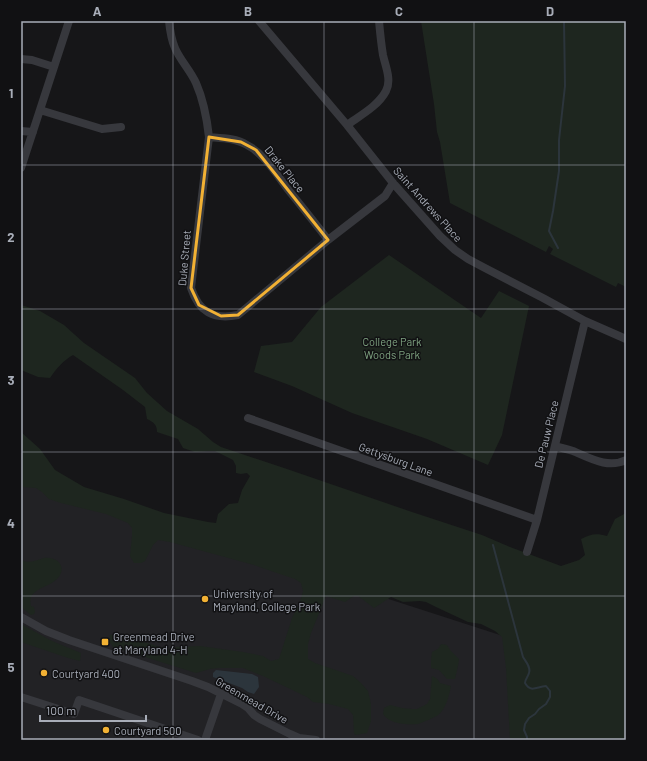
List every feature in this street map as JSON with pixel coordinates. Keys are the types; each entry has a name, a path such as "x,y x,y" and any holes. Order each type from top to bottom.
{"street":[{"path":"21,168 69,21"},
{"name":"Duke Street","path":"169,21 170,33 175,49 196,82 205,116 208,137 191,288 199,305 211,314 220,316 238,315 328,240 385,196 393,183"},
{"path":"347,125 369,110 382,97 387,89 388,78 379,21"},
{"name":"Saint Andrews Place","path":"259,22 347,125 393,183 440,236 455,250 483,268 585,321 626,339"},
{"path":"21,59 32,60 54,67"},
{"path":"40,110 102,129 121,127"},
{"path":"21,131 33,132"},
{"name":"Drake Place","path":"208,137 234,140 248,145 256,150 328,240"},
{"name":"De Pauw Place","path":"527,552 537,520 585,321"},
{"name":"Gettysburg Lane","path":"248,418 537,520"},
{"path":"555,446 570,450 598,462 615,464 626,460"},
{"name":"Greenmead Drive","path":"21,617 46,631 69,640 208,687 242,704 260,719 290,734 299,738 316,740"},
{"path":"205,740 221,694"},
{"path":"21,697 74,714 79,700 198,740"}],"highlighted area":[{"path":"209,137 241,142 256,150 328,240 238,315 221,316 199,305 191,288"}],"shaded area":[{"name":"University of Maryland, College Park","path":"21,480 620,674 619,740 21,740"},
{"path":"216,670 252,674 258,677 259,687 254,694 248,692 242,688 213,677 213,673"}],"green space":[{"path":"421,21 626,21 626,287 618,283 616,287 550,254 553,249 549,246 546,252 450,203 437,132"},
{"name":"College Park Woods Park","path":"389,255 481,318 499,291 529,306 502,435 488,465 427,439 352,413 292,386 254,372 261,346 292,342 321,307"},
{"path":"21,305 40,311 64,325 84,343 135,378 147,393 167,411 198,429 221,447 482,535 561,566 579,560 585,555 581,539 594,534 607,536 615,519 626,513 626,740 510,740 506,668 502,637 495,631 481,624 468,622 426,602 403,602 391,597 374,608 358,596 354,596 345,602 326,596 311,633 308,644 308,659 315,663 353,676 368,691 371,704 371,721 367,733 355,735 353,715 348,709 313,702 307,697 243,668 219,668 196,673 113,647 109,641 110,635 116,634 171,650 176,647 200,646 263,656 271,661 279,659 292,618 300,602 303,591 301,583 295,579 254,565 158,540 153,545 145,561 141,563 134,563 130,556 132,528 128,523 106,514 49,499 36,488 21,487 21,432 40,449 55,470 84,487 164,513 208,522 216,523 218,514 229,504 238,503 242,490 250,476 247,473 236,473 236,466 233,460 215,451 195,452 183,448 178,439 157,432 154,424 147,419 145,407 73,355 60,365 50,378 38,377 21,370"},
{"path":"44,558 57,561 60,564 62,571 57,579 32,595 30,600 31,606 34,607 35,612 31,615 21,607 21,559 29,562"},
{"path":"21,624 52,641 81,653 80,661 21,642"},
{"path":"441,644 447,645 459,659 455,679 447,679 439,670 431,668 432,652 438,649"},
{"path":"432,676 440,683 451,686 445,706 438,715 418,724 404,724 389,720 383,714 384,708 390,705 402,708 417,709 427,704 430,699"}],"waterway":[{"path":"558,248 549,231 559,171 559,140 565,86 564,21"},
{"path":"493,545 523,657 529,669 525,683 532,689 546,686 550,691 550,697 546,704 529,718 525,724 524,730 527,740"}],"place":[{"name":"University of Maryland, College Park","path":"205,599"},
{"name":"Greenmead Drive at Maryland 4-H","path":"105,642"},
{"name":"Courtyard 400","path":"44,673"},
{"name":"Courtyard 500","path":"106,730"}]}
